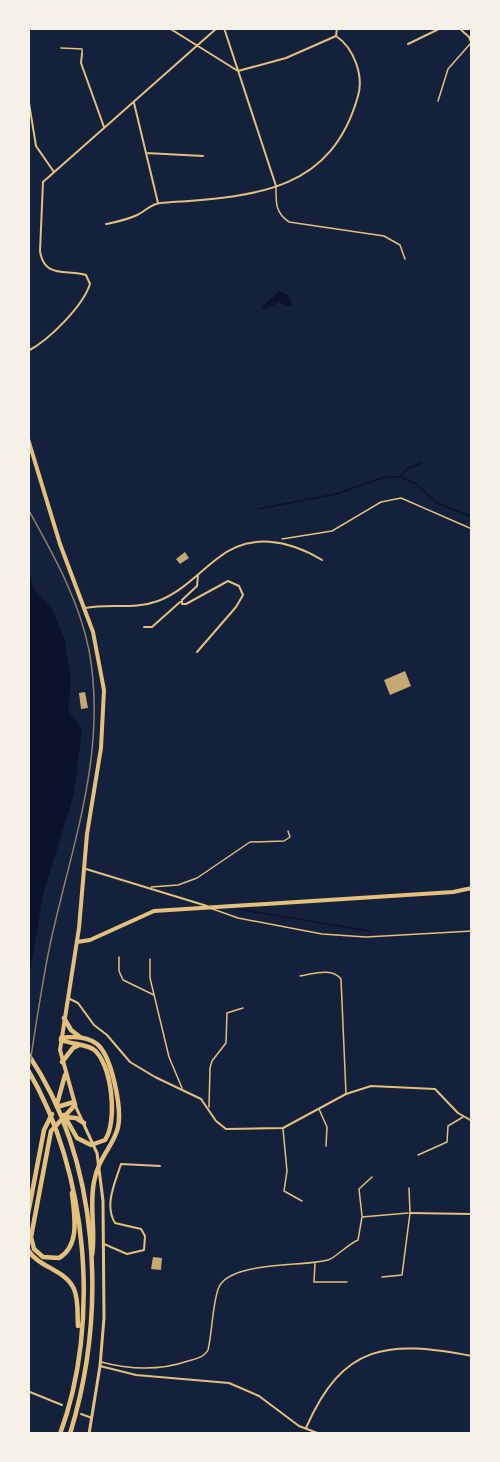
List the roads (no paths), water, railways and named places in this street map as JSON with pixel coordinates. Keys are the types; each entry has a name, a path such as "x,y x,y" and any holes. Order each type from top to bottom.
{"highway":[{"path":"64,1018 71,1030 82,1038 96,1043 102,1050 115,1090 119,1123 116,1134 97,1166 92,1194 93,1249 87,1351 82,1388 70,1434"},
{"path":"61,1039 82,1038"},
{"path":"28,1054 77,1138 90,1145 100,1143 108,1136 113,1122 109,1088 99,1056 95,1050 61,1039"},
{"path":"62,1062 73,1048 79,1045"},
{"path":"28,1070 47,1104 66,1154 81,1239 80,1337 73,1386 60,1434"},
{"path":"28,1214 44,1130 56,1105 65,1075"},
{"path":"56,1105 75,1103"},
{"path":"71,1175 74,1231 72,1244 59,1258 43,1257 31,1243 31,1229 51,1131 75,1103"},
{"path":"56,1105 67,1134 85,1203 91,1264"},
{"path":"61,1117 76,1118 84,1124"},
{"path":"28,1250 34,1258 70,1282 78,1304 80,1337"}],"main road":[{"path":"28,438 60,544 85,608 100,660 104,712 87,834 86,869 77,942 61,1039 62,1062 75,1103"},
{"path":"77,942 90,940 154,911 453,892 471,888"}],"street":[{"path":"169,28 238,71 286,58 336,36"},
{"path":"28,351 51,335 72,312 90,284 90,278 84,274 51,271 41,257 41,187 45,179 218,28"},
{"path":"224,28 276,186"},
{"path":"336,36 337,28"},
{"path":"408,44 441,28"},
{"path":"459,28 469,37 471,44"},
{"path":"469,37 471,33"},
{"path":"106,224 136,216 158,203 188,202 276,186 298,179 321,163 333,151 350,123 362,77 344,44 336,36"},
{"path":"82,54 81,63 104,127"},
{"path":"28,97 36,146 54,171"},
{"path":"133,102 158,203"},
{"path":"146,153 203,156"},
{"path":"85,608 138,606 156,602 172,595 223,554 239,546 277,542 299,547 322,560"},
{"path":"144,627 152,627 197,586 198,575"},
{"path":"180,602 186,604 224,582 232,581 242,591 243,595 236,607 197,652"},
{"path":"86,869 207,906"},
{"path":"68,998 80,1005 94,1025 108,1035 130,1062 201,1099 209,1107 216,1121 226,1129 283,1128 346,1094 381,1084 431,1088 441,1094 463,1117 471,1121"},
{"path":"75,1103 101,1171 104,1244 100,1366 89,1434"},
{"path":"104,1244 127,1254 144,1250 146,1240 141,1229 115,1223 111,1217 110,1196 121,1164 160,1166"},
{"path":"410,1213 471,1214"},
{"path":"305,1429 324,1394 344,1371 367,1354 395,1348 422,1348 471,1356"},
{"path":"100,1366 136,1375 229,1383 259,1396 305,1429 320,1434"},
{"path":"30,1392 62,1405"},
{"path":"81,1414 92,1418"}],"lane":[{"path":"438,101 448,69 471,44"},
{"path":"60,48 82,49 82,54"},
{"path":"276,186 276,207 280,215 289,222 384,236 400,245 405,258"},
{"path":"144,888 178,885 197,878 250,842 288,839 288,831"},
{"path":"207,906 228,916 322,934 366,937 471,931"},
{"path":"119,957 119,971 123,981 154,995"},
{"path":"150,959 154,995 169,1057 183,1089"},
{"path":"300,976 331,972 337,974 341,979 346,1094"},
{"path":"209,1107 210,1068 216,1054 226,1043 226,1013 243,1008"},
{"path":"318,1108 327,1127 326,1146"},
{"path":"418,1155 447,1142 448,1126 463,1117"},
{"path":"283,1128 286,1171 284,1191 302,1201"},
{"path":"100,1361 125,1368 167,1369 202,1356 208,1350 217,1290 223,1280 257,1268 331,1260 345,1246 358,1240 362,1217 359,1189 372,1177"},
{"path":"382,1277 402,1275 410,1213 408,1188"},
{"path":"362,1217 410,1213"},
{"path":"315,1262 314,1282 347,1282"}],"water":[{"path":"280,291 288,295 293,305 288,307 279,302 265,310 261,307"},
{"path":"29,570 34,589 52,609 65,640 71,682 68,710 82,729 74,794 44,891 29,977"}],"waterway":[{"path":"401,476 408,468 422,463"},
{"path":"258,509 336,494 385,477 401,477 416,484 437,503 472,517"},
{"path":"238,909 369,931"}],"railway":[{"path":"28,509 47,543 79,613 89,650 94,688 91,763 77,836 50,945 28,1076"}]}
